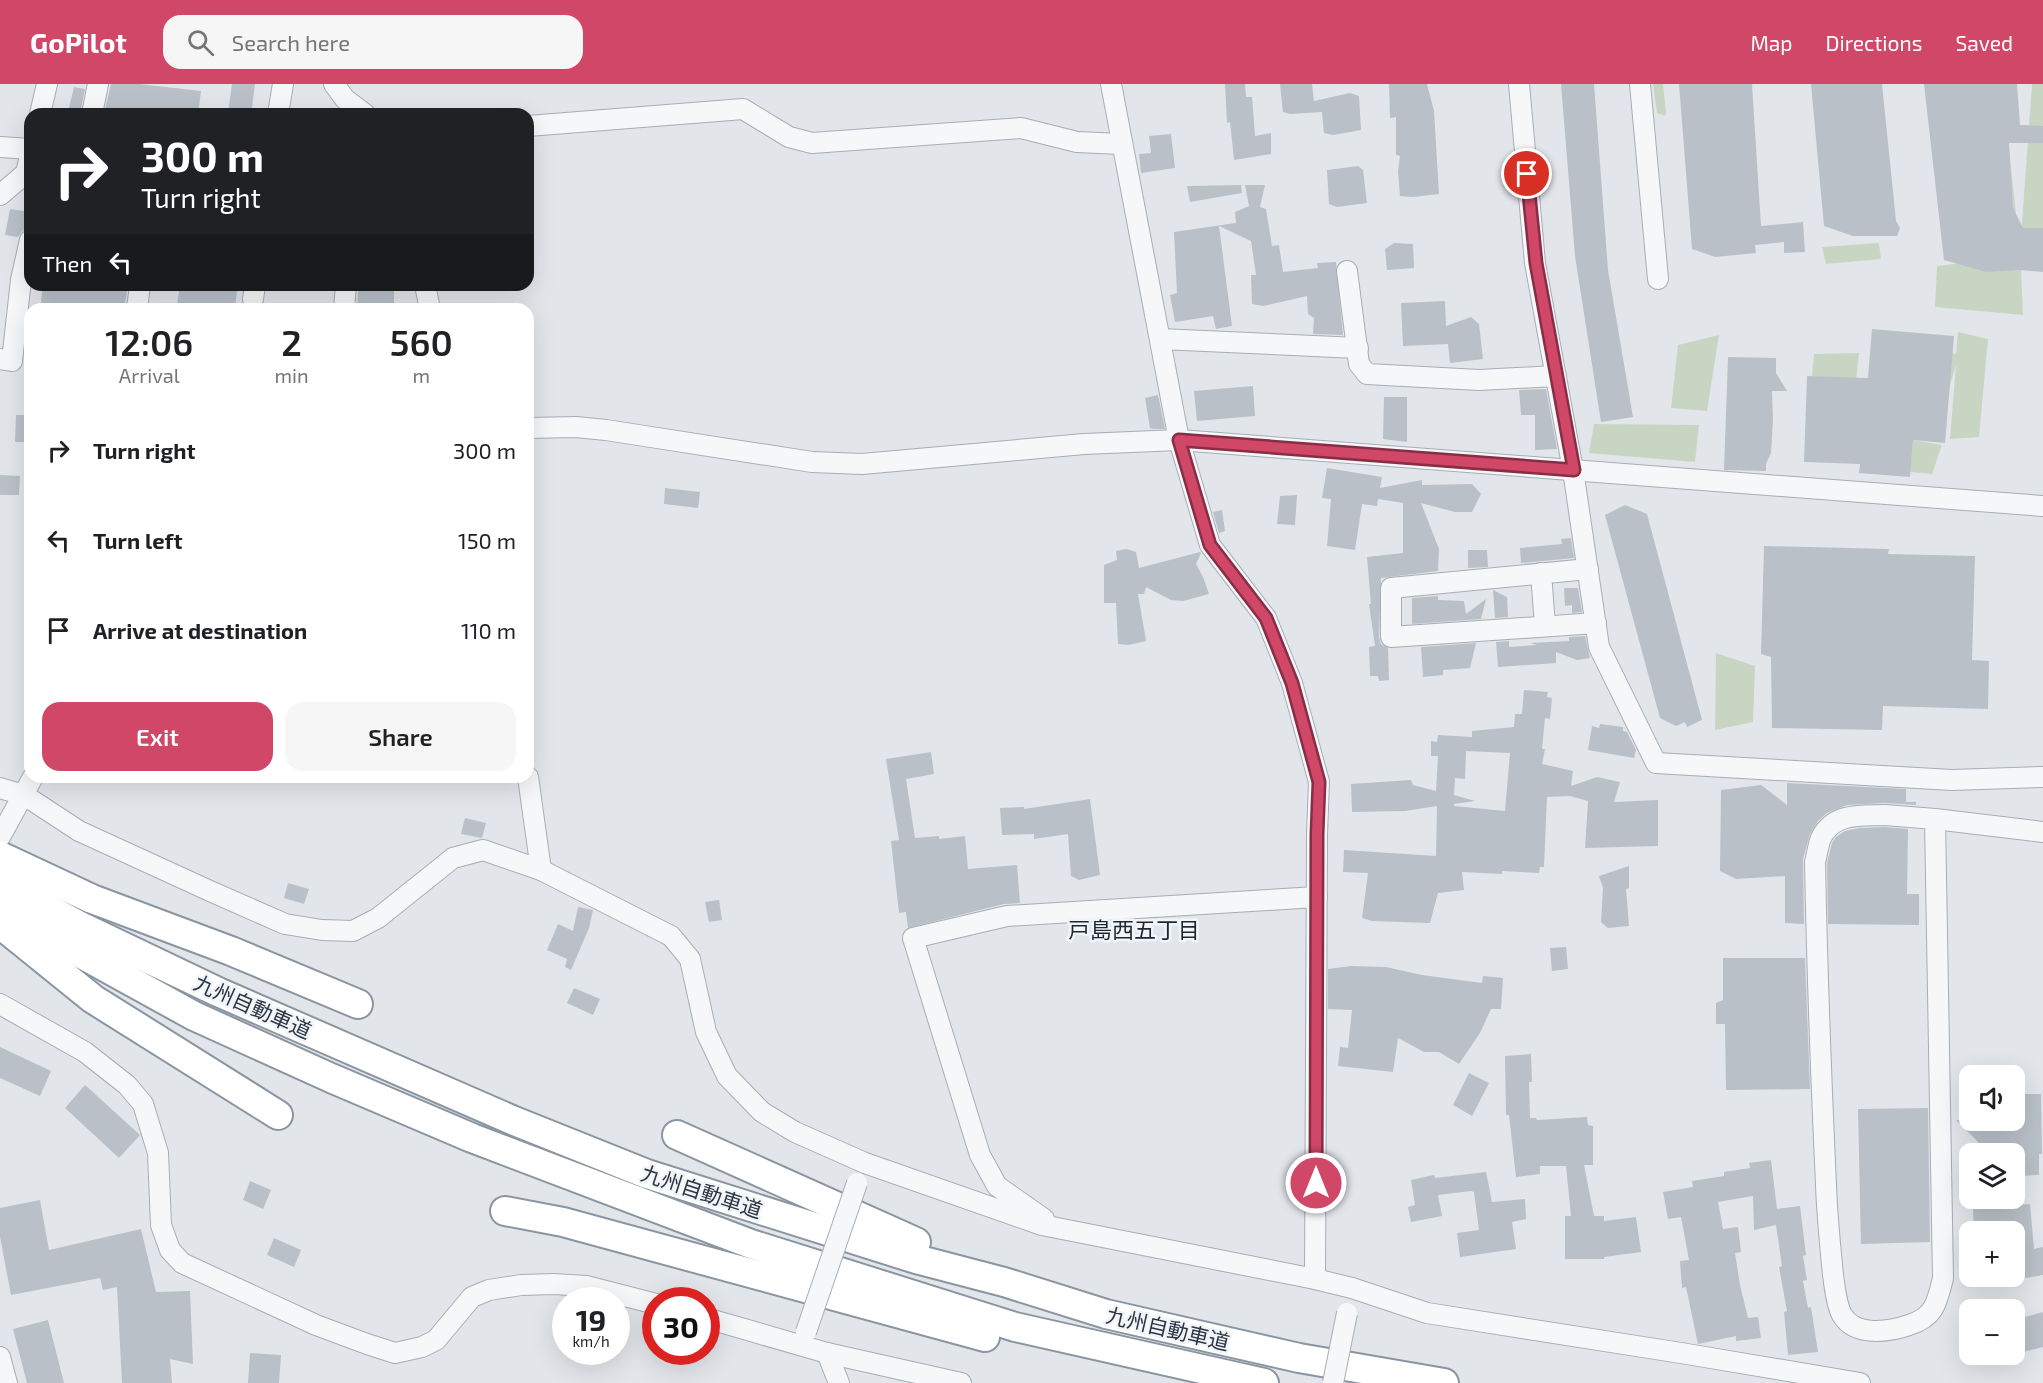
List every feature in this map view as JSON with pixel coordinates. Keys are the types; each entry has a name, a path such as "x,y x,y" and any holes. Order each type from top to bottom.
{"highway":[{"path":"0,856 92,899 231,951 358,1004"},
{"name":"九州自動車道","path":"0,883 84,928 218,992 512,1120 647,1174 916,1259 1004,1282 1106,1314 1287,1356 1444,1383"},
{"name":"九州自動車道","path":"0,909 194,1016 331,1078 472,1138 751,1244 1015,1327 1264,1383"},
{"path":"0,924 93,999 278,1115"},
{"path":"677,1134 1004,1282"},
{"path":"505,1211 563,1222 1011,1344 1253,1383"}],"street":[{"path":"93,108 98,84"},
{"path":"279,108 283,84"},
{"path":"334,84 345,99 357,108"},
{"path":"1111,84 1179,440 1210,545 1266,618 1292,683 1319,782 1315,1279"},
{"path":"1519,84 1536,263 1574,470 1599,647 1656,763 1952,780 2043,777"},
{"path":"1640,84 1658,279"},
{"path":"40,108 41,85"},
{"path":"534,126 742,109 789,137 812,143 1021,128 1077,142 1121,144"},
{"path":"0,147 24,149"},
{"path":"0,195 24,173"},
{"path":"0,359 12,361 24,267"},
{"path":"1347,271 1359,364 1366,374 1479,380 1556,376"},
{"path":"1160,339 1358,348"},
{"path":"534,428 596,429 812,462 862,464 1084,444 1179,440 2043,506"},
{"path":"1588,569 1390,588 1390,637 1596,623"},
{"path":"1541,573 1545,626"},
{"path":"0,837 30,783"},
{"path":"529,783 541,870"},
{"path":"0,788 79,831 210,891 285,924 322,930 352,931 378,918 453,858 483,850 541,870 671,936 690,959 706,1032 727,1076 762,1112 795,1132 865,1163 1042,1225 1315,1279 1352,1288 1427,1313 1860,1383"},
{"path":"1935,819 1943,1278 1936,1306 1921,1322 1894,1330 1861,1330 1842,1315 1836,1294 1828,1234 1818,1023 1815,862 1821,838 1833,824 1846,816 1885,815 1935,819 2043,832"},
{"path":"1058,1228 997,1186 980,1155 913,938 1007,916 1317,897"},
{"path":"0,1004 85,1053 127,1085 143,1104 158,1153 161,1225 170,1250 183,1263 316,1325 395,1353 422,1347 436,1340 471,1297 489,1290 532,1284 586,1286 642,1300"},
{"path":"804,1339 865,1163"},
{"path":"1333,1383 1352,1288"},
{"path":"720,1321 804,1339 827,1353 961,1383"},
{"path":"827,1353 839,1383"},
{"path":"0,1357 7,1383"}],"green space":[{"path":"1653,84 1663,84 1665,116 1657,113"},
{"path":"2002,84 2020,251 2032,84 2043,84 2043,254 2021,267 2023,315 1935,307 1937,266 1989,260"},
{"path":"1879,243 1881,259 1826,264 1822,247"},
{"path":"1958,332 1988,339 1979,437 1950,439 1956,365 1937,428 1889,339 1956,354"},
{"path":"1719,335 1707,411 1671,408 1678,345"},
{"path":"1859,353 1856,381 1812,376 1814,354"},
{"path":"1594,424 1699,425 1695,462 1589,453"},
{"path":"1913,440 1942,445 1932,474 1910,472"},
{"path":"1716,653 1755,666 1753,722 1715,730"}],"building":[{"path":"111,84 139,84 201,91 199,108 105,108"},
{"path":"232,84 255,84 252,108 229,108"},
{"path":"1225,84 1245,84 1246,97 1252,97 1255,136 1271,133 1271,154 1234,160 1230,122 1227,123"},
{"path":"1280,84 1312,84 1314,101 1350,93 1359,96 1361,130 1333,135 1324,133 1322,112 1290,114 1283,112"},
{"path":"1389,84 1427,84 1434,111 1439,194 1400,196 1398,171 1400,156 1396,155 1396,117 1390,118"},
{"path":"1561,84 1594,84 1608,270 1633,417 1601,422 1575,256"},
{"path":"1679,84 1752,84 1761,226 1803,222 1805,252 1784,253 1784,242 1755,245 1756,253 1715,257 1692,249"},
{"path":"1811,84 1882,84 1896,221 1900,228 1897,236 1853,236 1824,226"},
{"path":"1924,84 2017,84 2020,125 2043,126 2043,143 2009,143 2013,208 2023,228 2043,228 2043,272 2018,270 1986,272 1944,260"},
{"path":"74,87 85,89 81,108 69,108"},
{"path":"1171,134 1175,168 1141,173 1139,154 1151,153 1149,136"},
{"path":"1358,166 1363,170 1367,203 1337,207 1329,204 1327,170"},
{"path":"1241,185 1242,193 1190,202 1187,186"},
{"path":"1245,185 1265,185 1260,207 1266,209 1272,246 1279,245 1283,272 1318,268 1317,263 1336,262 1343,335 1313,334 1314,318 1308,314 1307,296 1263,306 1252,304 1251,275 1256,275 1251,241 1219,226 1232,326 1216,329 1213,316 1175,322 1170,295 1177,293 1174,232 1236,223 1235,212 1249,206"},
{"path":"10,209 24,211 24,230 18,237 5,235"},
{"path":"1394,243 1413,244 1414,268 1387,270 1385,249"},
{"path":"42,291 127,291 125,303 41,303"},
{"path":"179,291 237,291 236,303 177,303"},
{"path":"358,291 394,291 394,303 357,303"},
{"path":"1445,301 1446,326 1471,317 1479,324 1483,359 1450,363 1448,344 1403,346 1401,303"},
{"path":"1872,329 1954,336 1945,443 1913,440 1910,477 1859,473 1860,464 1804,462 1807,376 1868,378"},
{"path":"1728,357 1776,358 1776,373 1787,391 1772,391 1771,453 1766,464 1766,471 1724,470"},
{"path":"1253,386 1255,416 1197,421 1194,391"},
{"path":"1546,389 1557,449 1535,450 1535,415 1521,415 1519,390"},
{"path":"1158,395 1165,429 1150,428 1145,398"},
{"path":"1384,397 1407,397 1407,442 1383,439"},
{"path":"16,415 24,415 24,442 15,442"},
{"path":"1327,468 1382,477 1380,488 1422,480 1422,485 1472,484 1481,494 1472,512 1455,512 1421,503 1439,549 1438,571 1381,578 1379,637 1381,644 1388,648 1389,680 1379,681 1378,676 1370,676 1369,647 1375,646 1369,604 1371,604 1367,557 1403,553 1403,503 1378,499 1377,506 1362,504 1355,550 1327,546 1331,499 1322,498"},
{"path":"0,475 20,476 19,495 0,495"},
{"path":"665,488 700,492 698,508 664,504"},
{"path":"1297,495 1295,525 1277,524 1280,496"},
{"path":"1625,505 1647,514 1702,720 1687,727 1685,722 1676,726 1660,718 1605,515"},
{"path":"1222,510 1225,531 1219,533 1213,512"},
{"path":"1571,538 1574,558 1521,563 1520,548 1562,544 1561,539"},
{"path":"1764,546 1889,549 1888,554 1975,556 1972,660 1989,661 1988,709 1883,706 1882,730 1772,728 1771,657 1761,654"},
{"path":"1126,549 1136,552 1139,568 1200,552 1196,564 1209,594 1183,601 1171,600 1146,587 1144,594 1138,594 1146,641 1128,645 1118,644 1116,603 1104,603 1104,565 1117,560 1116,551"},
{"path":"1468,550 1487,550 1488,567 1468,568"},
{"path":"1564,588 1578,588 1582,612 1572,613 1572,605 1565,606"},
{"path":"1493,590 1507,597 1508,617 1495,618"},
{"path":"1438,596 1438,600 1464,601 1466,614 1486,599 1481,619 1412,624 1412,598"},
{"path":"1585,636 1590,658 1577,660 1556,652 1556,663 1498,667 1496,642 1509,641 1509,647 1537,645 1530,643 1569,641 1569,637"},
{"path":"1476,643 1470,668 1443,670 1443,675 1423,677 1421,647"},
{"path":"1524,690 1548,692 1547,697 1552,698 1550,719 1545,718 1542,749 1545,749 1542,764 1573,771 1571,786 1597,777 1620,782 1614,802 1658,800 1658,846 1585,848 1588,801 1570,796 1547,797 1544,867 1540,867 1539,873 1462,872 1464,890 1438,893 1430,923 1372,921 1362,918 1368,873 1343,872 1344,850 1436,856 1437,806 1405,811 1352,812 1351,784 1411,780 1413,785 1436,791 1438,756 1431,756 1431,741 1437,742 1438,735 1472,737 1472,731 1514,727 1515,714 1522,714","holes":["1466,751 1510,753 1505,811 1454,806 1454,804 1475,801 1454,795 1455,778 1465,779"]},
{"path":"1600,724 1623,727 1623,731 1627,732 1636,750 1634,758 1588,750 1592,726 1599,728"},
{"path":"931,752 934,774 906,779 915,838 939,836 939,839 965,836 968,869 1017,865 1020,903 1004,904 908,928 906,912 899,913 891,841 899,840 886,759"},
{"path":"1787,783 1906,789 1906,802 1916,802 1916,805 1885,803 1847,805 1827,813 1818,821 1810,834 1803,859 1804,924 1785,923 1785,876 1736,879 1720,871 1721,790 1761,785 1787,805"},
{"path":"1090,799 1100,875 1079,880 1071,876 1068,834 1034,839 1034,834 1002,835 1000,808 1024,807 1024,809"},
{"path":"465,818 486,823 482,838 461,834"},
{"path":"1885,827 1908,829 1907,894 1919,894 1919,925 1828,924 1827,863 1832,843 1845,831"},
{"path":"1629,866 1629,888 1626,889 1629,926 1608,928 1601,922 1603,888 1599,876"},
{"path":"288,883 309,889 304,904 284,898"},
{"path":"719,900 722,920 709,922 705,902"},
{"path":"578,907 593,910 589,928 571,970 565,967 567,959 547,950 558,924 573,931"},
{"path":"1566,947 1568,969 1552,971 1550,948"},
{"path":"1723,958 1805,958 1810,1089 1726,1090 1725,1024 1716,1024 1716,1003 1723,1000"},
{"path":"1351,966 1386,967 1422,975 1482,983 1483,976 1503,978 1501,1009 1491,1009 1480,1033 1459,1064 1439,1052 1424,1052 1398,1038 1393,1072 1338,1066 1340,1047 1348,1048 1352,1010 1328,1009 1328,969"},
{"path":"574,988 600,999 593,1015 567,1003"},
{"path":"0,1047 51,1071 40,1096 0,1078"},
{"path":"1531,1054 1530,1118 1537,1120 1587,1117 1588,1125 1593,1126 1593,1165 1584,1165 1594,1216 1604,1216 1604,1221 1636,1217 1641,1252 1604,1257 1604,1259 1565,1259 1565,1216 1571,1216 1566,1166 1540,1166 1540,1174 1516,1177 1509,1115 1506,1115 1505,1056"},
{"path":"1469,1073 1489,1083 1472,1116 1453,1105"},
{"path":"85,1085 140,1135 119,1158 65,1108"},
{"path":"2025,1094 2041,1094 2042,1154 2039,1154 2039,1175 2025,1176 2025,1143 1979,1143 1967,1131 2025,1131"},
{"path":"1928,1108 1930,1242 1861,1244 1858,1109"},
{"path":"1771,1160 1777,1209 1800,1206 1807,1280 1803,1281 1808,1308 1811,1307 1818,1352 1788,1355 1784,1312 1787,1311 1779,1267 1782,1266 1776,1225 1754,1230 1753,1196 1718,1202 1723,1229 1738,1227 1741,1252 1735,1253 1740,1285 1748,1318 1758,1317 1761,1338 1736,1341 1736,1336 1698,1344 1686,1287 1682,1288 1680,1261 1689,1260 1681,1217 1668,1219 1663,1192 1693,1187 1692,1181 1724,1176 1724,1172 1750,1168 1749,1163"},
{"path":"1486,1172 1492,1202 1525,1199 1526,1219 1512,1222 1516,1249 1460,1257 1457,1233 1479,1230 1474,1192 1471,1191 1438,1195 1442,1216 1411,1222 1408,1207 1415,1205 1411,1180 1434,1175 1435,1178"},
{"path":"250,1181 271,1190 263,1209 243,1200"},
{"path":"40,1200 49,1250 141,1229 156,1292 190,1291 193,1364 170,1359 172,1383 122,1383 117,1287 103,1290 100,1278 11,1295 0,1237 0,1208"},
{"path":"2025,1204 2030,1204 2034,1249 2043,1247 2043,1275 2025,1278 2025,1221 1974,1221 1973,1209 2025,1209"},
{"path":"274,1238 301,1250 294,1267 267,1255"},
{"path":"2043,1312 2043,1347 2025,1351 2025,1317"},
{"path":"48,1320 64,1383 27,1383 13,1329"},
{"path":"250,1353 281,1355 279,1383 248,1383"}],"district":[{"name":"戸島西五丁目","path":"1134,929"}],"route":[{"path":"1316,1183 1319,782 1292,683 1266,618 1210,545 1179,440 1574,470 1536,263 1527,174"}]}
